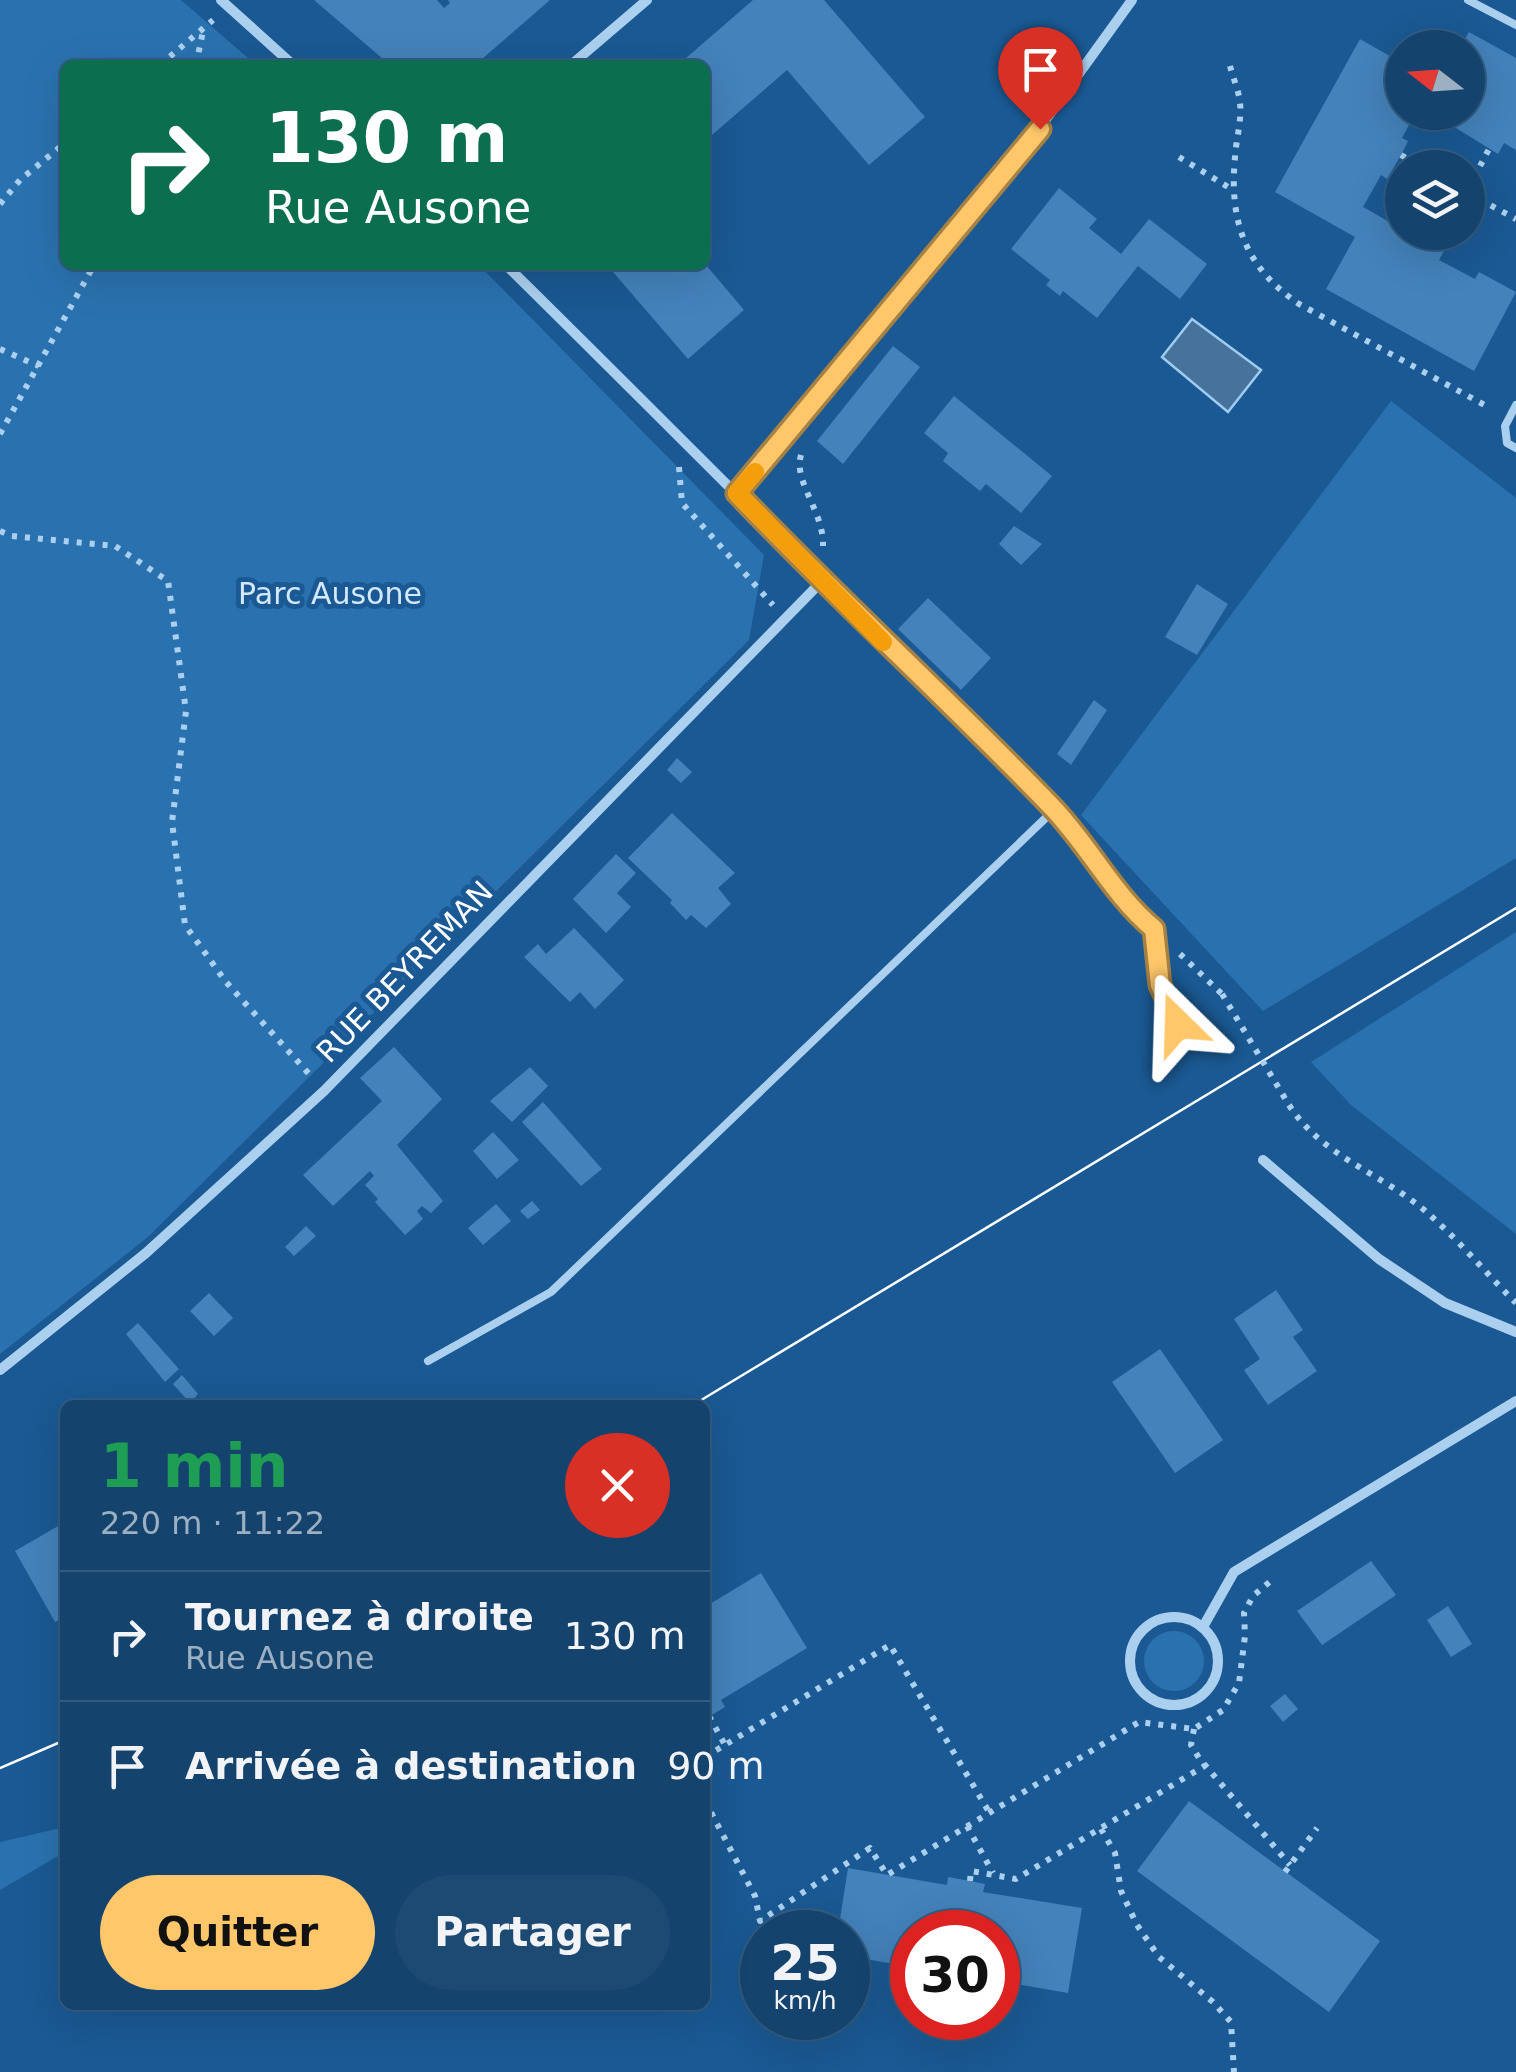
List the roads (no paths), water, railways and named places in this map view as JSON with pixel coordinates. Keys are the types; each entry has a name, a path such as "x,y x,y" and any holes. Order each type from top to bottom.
{"street":[{"path":"577,60 646,0"},
{"path":"737,493 1040,129 1132,0"},
{"path":"225,3 288,60"},
{"path":"511,270 737,493 821,582 1054,809 1122,898 1154,929 1160,985 1178,1024"},
{"name":"RUE BEYREMAN","path":"0,1370 146,1253 324,1091 821,582"},
{"path":"1263,1160 1379,1259 1446,1303 1516,1332"},
{"path":"1203,1627 1234,1572 1516,1401"},
{"path":"1160,1618 1190,1619 1203,1627 1218,1653 1213,1683 1192,1702 1178,1706 1150,1700 1140,1690 1130,1664 1136,1637 1160,1618"}],"lane":[{"path":"1468,0 1516,25"},
{"path":"1516,404 1505,426 1507,444 1516,448"},
{"path":"428,1361 551,1292 1054,809"}],"tram line":[{"path":"701,1400 1516,908"},
{"path":"0,1768 60,1742"}],"park label":[{"name":"Parc Ausone","path":"330,594"}]}
